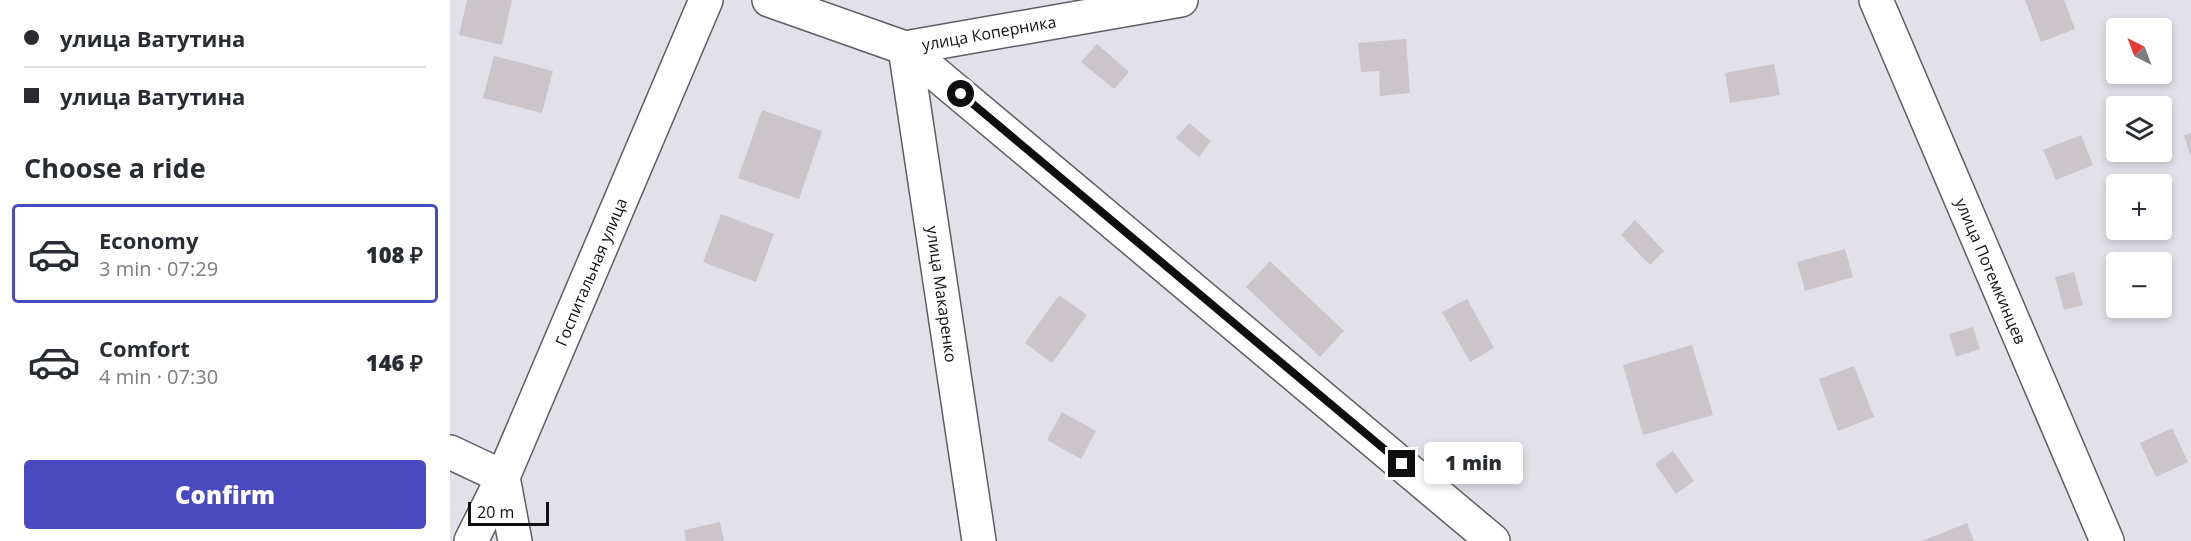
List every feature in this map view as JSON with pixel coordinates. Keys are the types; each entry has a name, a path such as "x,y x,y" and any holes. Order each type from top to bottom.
{"street":[{"name":"Госпитальная улица","path":"471,541 504,477 706,0"},
{"name":"улица Коперника","path":"769,0 906,48 1180,0"},
{"name":"улица Потемкинцев","path":"1876,0 2107,541"},
{"path":"906,48 1493,541"},
{"name":"улица Макаренко","path":"906,48 979,541"},
{"path":"450,452 504,477 515,541"}],"building":[{"path":"467,0 512,0 502,45 459,35"},
{"path":"2025,0 2064,0 2075,29 2041,42"},
{"path":"1406,39 1410,93 1380,96 1379,71 1361,72 1358,43"},
{"path":"1097,44 1129,72 1114,89 1081,62"},
{"path":"494,56 553,71 542,113 483,98"},
{"path":"1774,64 1780,95 1730,103 1725,73"},
{"path":"762,110 822,131 799,199 738,178"},
{"path":"1189,123 1211,141 1199,157 1176,138"},
{"path":"2191,133 2191,155 2190,155 2184,135"},
{"path":"2081,135 2093,165 2056,180 2043,150"},
{"path":"721,214 774,234 756,282 703,262"},
{"path":"1635,220 1664,251 1650,265 1621,235"},
{"path":"1845,249 1853,277 1805,291 1797,262"},
{"path":"1270,261 1344,331 1320,357 1246,287"},
{"path":"2074,272 2083,305 2064,310 2055,277"},
{"path":"1059,295 1087,315 1052,363 1025,343"},
{"path":"1467,299 1494,348 1470,362 1442,312"},
{"path":"1973,327 1980,349 1956,357 1949,334"},
{"path":"1692,345 1713,415 1643,435 1623,365"},
{"path":"1854,366 1874,417 1838,431 1819,379"},
{"path":"1062,412 1096,431 1081,459 1047,440"},
{"path":"2172,428 2188,462 2156,477 2140,443"},
{"path":"1673,451 1694,481 1676,494 1655,464"},
{"path":"720,522 724,541 686,541 684,530"},
{"path":"1967,523 1974,541 1922,541"}],"route":[{"path":"961,94 1402,464"}]}
